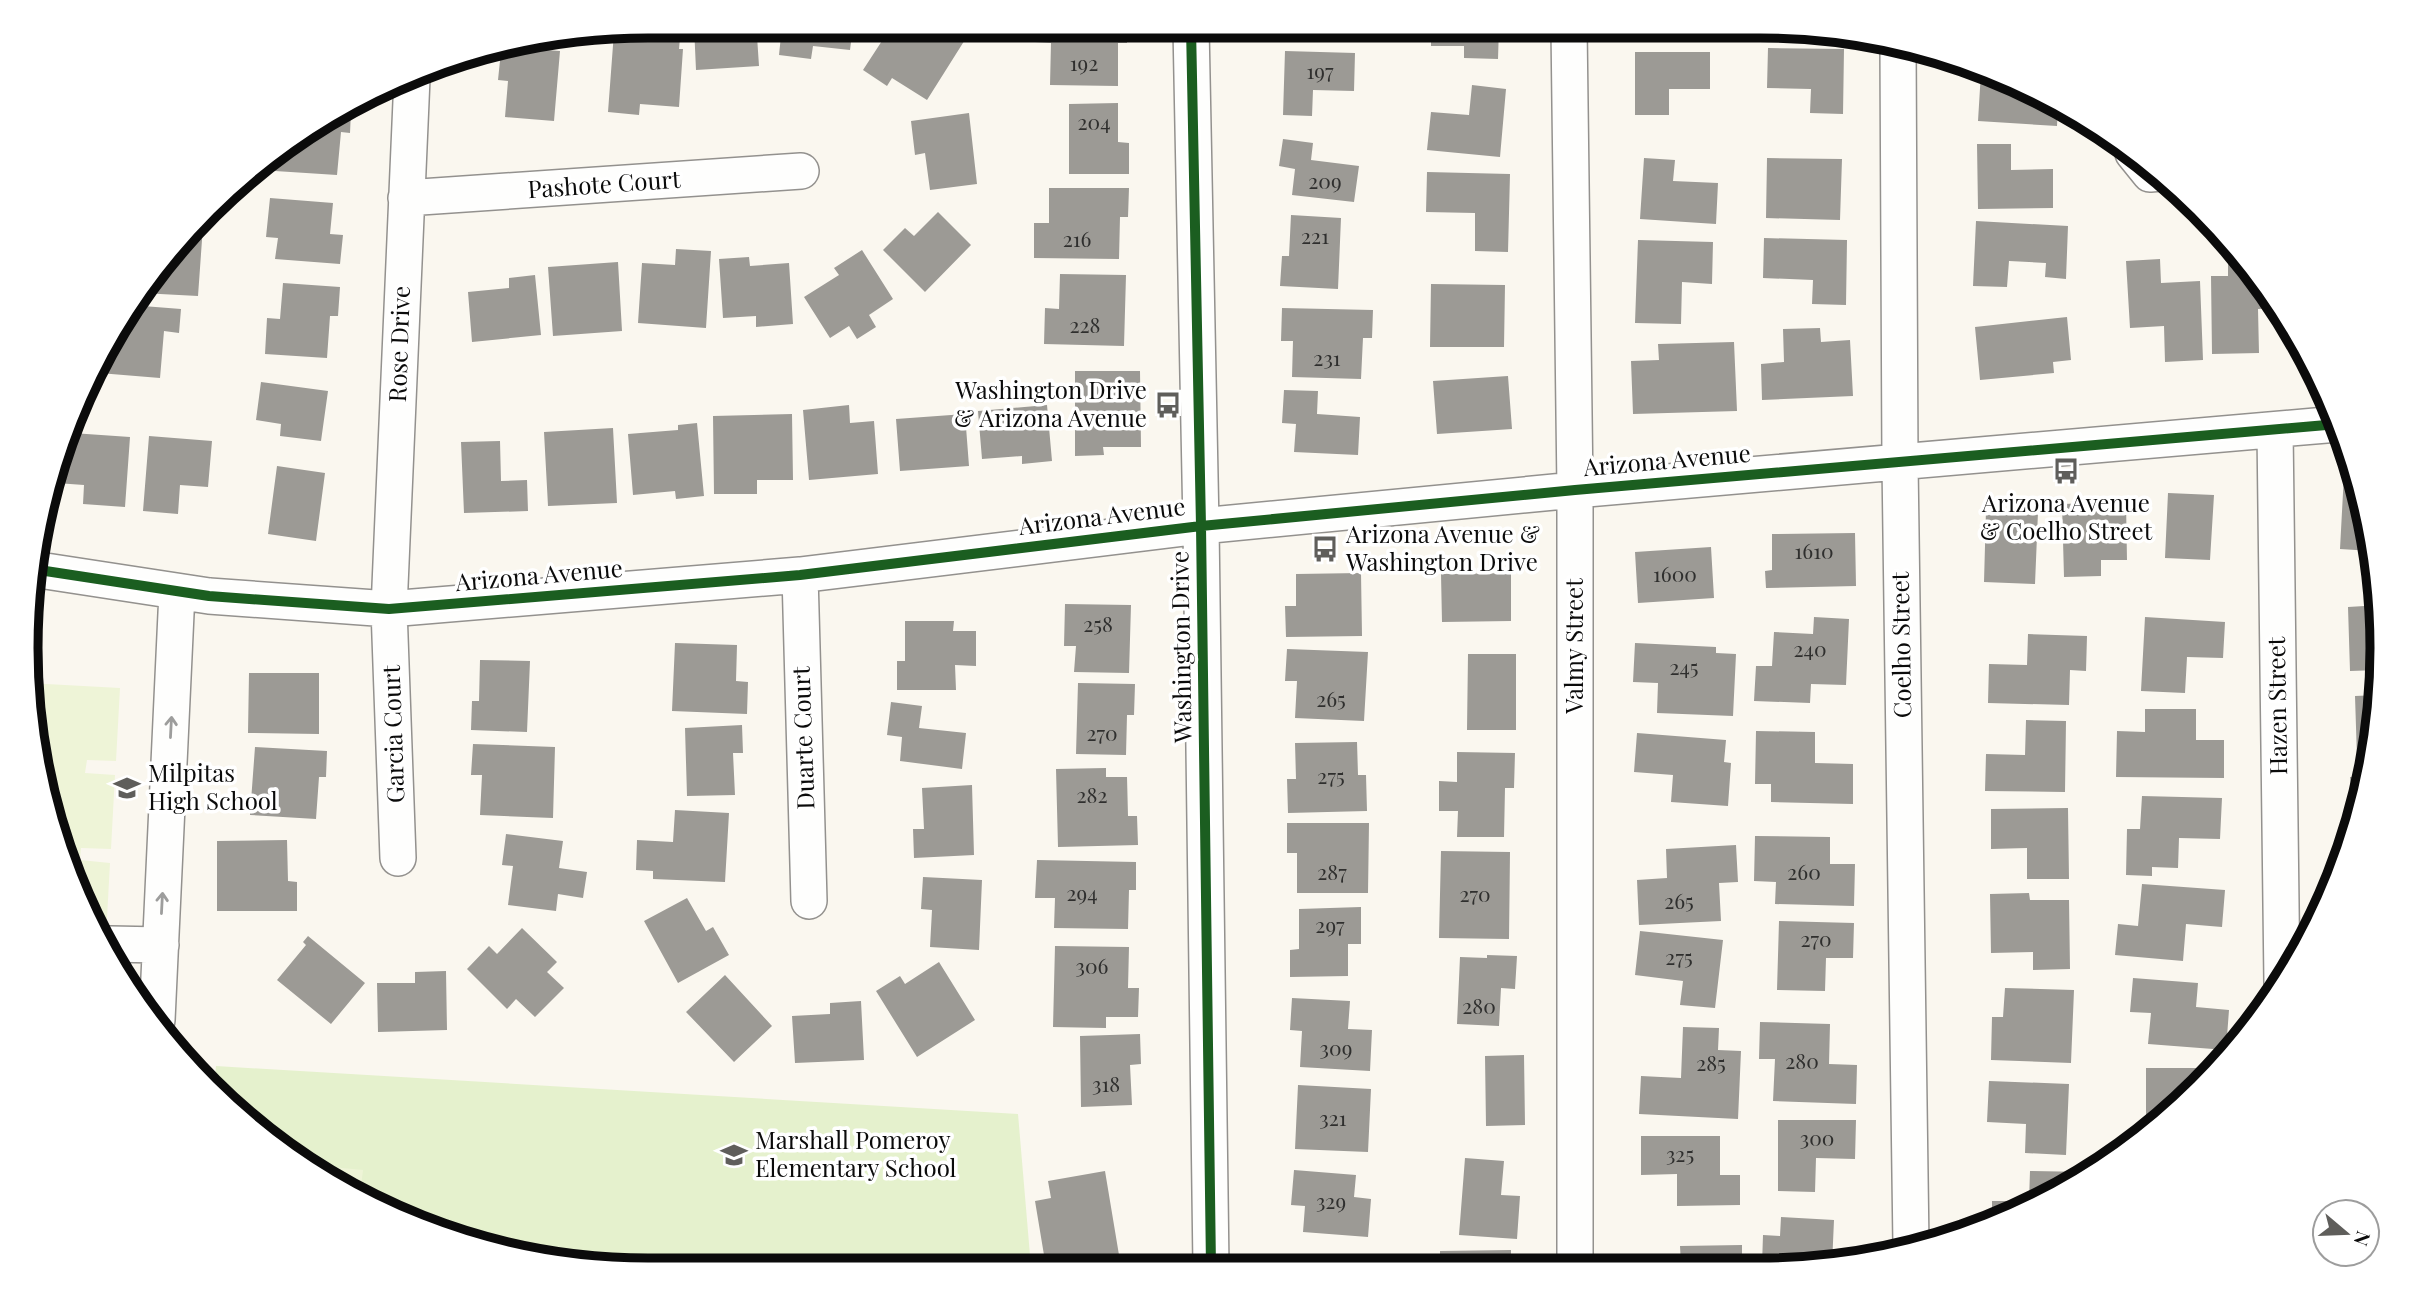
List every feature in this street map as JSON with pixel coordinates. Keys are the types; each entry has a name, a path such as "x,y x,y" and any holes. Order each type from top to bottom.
{"street":[{"name":"Washington Drive","path":"1192,38 1210,1258"},
{"name":"Valmy Street","path":"1569,38 1575,490 1576,1258"},
{"name":"Coelho Street","path":"1898,54 1900,463 1910,1239"},
{"name":"Rose Drive","path":"389,609 412,87"},
{"name":"Pashote Court","path":"405,198 802,171"},
{"name":"Arizona Avenue","path":"44,571 177,592 389,609 800,575 1201,526 1575,490 2328,425"},
{"name":"Hazen Street","path":"2275,430 2282,965"},
{"name":"Duarte Court","path":"800,575 809,901"},
{"path":"157,1010 177,592"},
{"name":"Garcia Court","path":"389,609 398,858"},
{"path":"115,944 160,945"}],"green space":[{"path":"40,684 120,688 116,761 87,760 85,773 115,775 111,849 81,848 80,860 110,863 106,928 85,881 59,806 50,767"},
{"name":"Marshall Pomeroy Elementary School","path":"216,1066 1018,1114 1030,1258 648,1258 529,1246 452,1225 378,1195 309,1155 277,1132 215,1077"},
{"path":"328,1167 363,1170 361,1186"}],"building":[{"path":"680,38 679,49 683,49 679,107 640,104 639,115 608,112 613,40"},
{"path":"695,38 757,38 759,66 696,70"},
{"path":"781,38 852,38 850,50 813,46 811,59 779,55"},
{"path":"884,38 966,38 927,100 892,78 887,86 863,70"},
{"path":"1035,38 1127,38 1127,43 1118,43 1118,86 1050,85 1051,43 1035,42"},
{"path":"1431,38 1499,38 1498,59 1464,58 1464,46 1431,46"},
{"path":"1768,48 1844,49 1843,114 1810,113 1811,89 1767,88"},
{"path":"534,49 560,51 554,121 505,117 508,81 498,80 500,57"},
{"path":"1285,51 1355,53 1354,91 1313,90 1312,116 1283,115"},
{"path":"1635,52 1710,52 1710,89 1669,89 1669,115 1635,115"},
{"path":"1981,80 2057,115 2057,126 1978,121"},
{"path":"1472,85 1506,89 1500,157 1427,150 1431,112 1469,115"},
{"path":"1118,103 1118,142 1129,143 1129,174 1069,174 1069,104"},
{"path":"969,113 977,184 930,190 925,153 915,155 911,121"},
{"path":"351,116 350,133 341,132 337,175 275,171 277,164"},
{"path":"1283,139 1313,143 1311,160 1359,166 1354,202 1292,195 1295,169 1279,166"},
{"path":"1977,144 2011,144 2011,170 2053,169 2053,208 1978,209"},
{"path":"1644,158 1675,160 1673,181 1718,183 1716,224 1640,219"},
{"path":"1767,158 1842,159 1840,220 1766,218"},
{"path":"1427,172 1510,174 1508,252 1475,251 1475,213 1426,212"},
{"path":"1049,188 1129,188 1128,217 1120,217 1119,259 1034,258 1034,223 1049,223"},
{"path":"270,198 333,203 330,234 343,235 340,264 275,259 278,238 266,237"},
{"path":"938,212 971,245 925,292 883,250 905,228 914,236"},
{"path":"1291,215 1341,218 1338,289 1280,286 1282,256 1289,256"},
{"path":"1976,221 2068,226 2066,279 2045,277 2046,263 2009,261 2007,287 1973,286"},
{"path":"203,233 198,296 152,294"},
{"path":"1764,238 1847,240 1846,305 1812,304 1813,280 1763,278"},
{"path":"1638,240 1713,242 1712,284 1682,282 1681,324 1635,323"},
{"path":"676,249 711,251 706,328 638,323 642,263 675,265"},
{"path":"862,250 893,299 869,315 876,327 857,339 849,326 830,338 804,297 839,275 834,268"},
{"path":"749,257 750,266 789,263 793,324 756,327 756,316 723,318 719,259"},
{"path":"2228,257 2268,309 2258,309 2259,353 2212,354 2211,276 2228,276"},
{"path":"2160,259 2161,283 2200,281 2203,360 2165,362 2164,326 2130,328 2126,261"},
{"path":"618,262 622,331 553,336 548,267"},
{"path":"1060,274 1126,275 1124,346 1044,344 1045,308 1059,309"},
{"path":"535,275 541,335 472,342 468,292 509,288 509,278"},
{"path":"283,283 340,287 338,316 330,316 327,358 265,354 267,318 280,319"},
{"path":"1431,284 1505,285 1504,347 1430,347"},
{"path":"143,306 181,309 179,333 164,331 160,378 104,373"},
{"path":"1282,308 1373,310 1372,338 1363,338 1361,379 1292,377 1293,341 1281,341"},
{"path":"2067,317 2071,360 2053,362 2054,373 1980,380 1975,327"},
{"path":"1820,328 1821,342 1850,340 1853,396 1762,400 1761,364 1784,362 1783,329"},
{"path":"1734,342 1737,411 1633,414 1631,361 1659,360 1658,344"},
{"path":"1075,371 1140,371 1141,447 1103,447 1104,455 1075,456"},
{"path":"1508,376 1512,429 1437,434 1433,381"},
{"path":"261,382 328,391 321,441 280,436 281,424 256,420"},
{"path":"1284,390 1318,391 1317,414 1360,417 1358,455 1294,452 1296,424 1282,423"},
{"path":"849,405 850,423 874,421 878,474 809,480 803,410"},
{"path":"1047,405 1052,461 1022,464 1022,456 982,459 978,411"},
{"path":"792,414 793,480 757,480 757,494 714,494 713,416"},
{"path":"965,414 969,466 900,471 896,419"},
{"path":"697,423 704,496 676,499 675,491 633,495 628,434 678,430 678,425"},
{"path":"613,428 617,503 548,506 544,432"},
{"path":"78,433 130,437 125,507 83,504 84,485 61,483"},
{"path":"149,436 212,441 208,487 180,485 178,514 143,511"},
{"path":"500,441 501,481 527,480 528,511 464,513 461,442"},
{"path":"277,466 325,473 316,541 268,534"},
{"path":"2344,474 2350,490 2362,550 2340,549"},
{"path":"2168,493 2214,495 2210,560 2165,558"},
{"path":"2126,502 2127,560 2101,560 2101,576 2064,577 2062,504"},
{"path":"1986,510 2038,512 2035,584 1984,582"},
{"path":"1855,533 1856,586 1766,588 1765,571 1772,570 1772,534"},
{"path":"1711,547 1714,598 1638,603 1635,552"},
{"path":"1361,573 1362,636 1286,637 1285,606 1296,606 1296,574"},
{"path":"1511,573 1511,621 1442,622 1441,574"},
{"path":"1065,604 1131,605 1129,673 1074,672 1076,646 1064,646"},
{"path":"2369,606 2369,670 2350,671 2348,607"},
{"path":"1814,617 1849,619 1846,685 1811,684 1810,703 1754,701 1756,666 1772,666 1774,632 1813,634"},
{"path":"2145,617 2225,622 2223,658 2187,657 2185,693 2141,691"},
{"path":"905,621 954,621 953,631 976,631 976,666 955,665 956,690 897,690 897,661 905,661"},
{"path":"2028,634 2087,636 2086,671 2070,670 2069,705 1988,703 1989,664 2027,665"},
{"path":"675,643 737,645 736,681 748,682 747,714 672,711"},
{"path":"1635,643 1716,647 1716,653 1736,654 1733,716 1657,713 1658,683 1633,682"},
{"path":"1287,649 1368,652 1364,721 1295,718 1297,681 1285,681"},
{"path":"1468,654 1516,654 1516,730 1467,730"},
{"path":"480,660 530,661 527,732 471,730 472,701 479,701"},
{"path":"249,673 319,673 319,734 248,733"},
{"path":"1078,683 1135,684 1134,715 1127,715 1126,755 1076,754"},
{"path":"2368,695 2360,758 2357,758 2355,696"},
{"path":"891,702 922,706 919,728 966,733 962,769 900,761 902,737 887,735"},
{"path":"2145,709 2196,709 2196,740 2224,740 2224,778 2116,777 2117,731 2145,732"},
{"path":"2026,720 2066,721 2065,792 1985,791 1986,754 2025,755"},
{"path":"742,725 743,753 733,753 735,795 687,796 685,728"},
{"path":"1756,731 1815,732 1815,763 1853,764 1853,804 1771,802 1771,784 1755,784"},
{"path":"1637,733 1726,740 1724,762 1731,763 1728,806 1671,802 1673,775 1634,772"},
{"path":"1357,742 1358,775 1366,775 1367,811 1288,813 1287,779 1296,779 1295,743"},
{"path":"473,744 555,747 553,818 480,815 482,775 471,775"},
{"path":"255,747 327,751 326,777 319,777 316,819 250,815"},
{"path":"1457,752 1515,753 1514,788 1505,788 1504,837 1457,837 1458,811 1439,811 1439,781 1457,782"},
{"path":"1106,768 1106,777 1127,777 1128,816 1137,816 1138,845 1058,847 1056,769"},
{"path":"2350,777 2357,777 2352,799"},
{"path":"972,785 974,855 914,858 913,829 924,829 922,788"},
{"path":"2142,796 2222,798 2220,839 2179,838 2178,868 2152,867 2152,876 2126,875 2127,829 2140,829"},
{"path":"2068,808 2069,879 2027,879 2027,848 1991,849 1991,809"},
{"path":"675,810 729,813 725,882 653,879 653,871 636,870 637,840 673,842"},
{"path":"1287,823 1369,823 1368,893 1297,893 1297,853 1287,853"},
{"path":"506,834 563,841 559,868 587,872 583,898 558,894 556,911 508,905 513,866 502,865"},
{"path":"1755,836 1830,837 1830,864 1855,864 1854,906 1775,904 1776,882 1754,881"},
{"path":"287,840 288,881 297,882 297,911 217,911 217,841"},
{"path":"1736,845 1738,882 1719,883 1721,921 1639,925 1637,880 1667,878 1666,849"},
{"path":"1441,851 1510,852 1509,939 1439,938"},
{"path":"1037,860 1136,862 1136,890 1129,890 1128,929 1054,928 1055,898 1035,898"},
{"path":"923,877 982,880 979,950 930,947 932,910 921,909"},
{"path":"2142,884 2225,890 2222,927 2186,924 2183,961 2115,955 2118,924 2138,926"},
{"path":"2029,893 2030,900 2069,900 2070,969 2033,970 2033,952 1991,953 1990,894"},
{"path":"687,898 706,931 713,927 729,955 678,983 644,921"},
{"path":"1361,907 1361,944 1348,944 1348,976 1290,977 1290,950 1299,949 1299,909"},
{"path":"1779,921 1854,923 1853,958 1826,958 1825,991 1777,990"},
{"path":"522,928 557,962 547,972 564,988 535,1017 516,999 507,1009 467,969 489,946 497,954"},
{"path":"1640,931 1723,940 1715,1008 1680,1005 1683,981 1635,975"},
{"path":"308,936 365,983 331,1024 277,980 306,945 303,942"},
{"path":"1055,946 1129,947 1128,988 1139,988 1138,1017 1106,1017 1106,1028 1053,1027"},
{"path":"1487,955 1517,956 1515,989 1501,988 1499,1026 1457,1024 1460,957 1487,958"},
{"path":"939,962 975,1020 917,1057 876,991 900,976 905,984"},
{"path":"446,971 447,1030 378,1032 377,983 415,983 415,972"},
{"path":"725,975 772,1026 734,1062 686,1012"},
{"path":"2133,978 2198,983 2196,1007 2229,1010 2227,1041 2219,1049 2148,1044 2151,1013 2130,1012"},
{"path":"2005,988 2074,990 2071,1063 1991,1060 1992,1017 2003,1017"},
{"path":"1292,998 1350,1001 1348,1029 1372,1030 1370,1071 1300,1067 1302,1031 1290,1030"},
{"path":"861,1001 864,1060 795,1063 792,1016 830,1014 830,1003"},
{"path":"1760,1022 1830,1024 1829,1064 1857,1065 1856,1104 1773,1101 1775,1059 1759,1059"},
{"path":"1683,1027 1719,1028 1718,1050 1741,1051 1738,1119 1639,1114 1641,1076 1681,1078"},
{"path":"1140,1034 1141,1064 1130,1065 1132,1105 1081,1107 1080,1036"},
{"path":"1524,1055 1525,1125 1486,1126 1485,1056"},
{"path":"2146,1068 2202,1068 2163,1106 2146,1120"},
{"path":"1989,1081 2069,1084 2066,1155 2025,1153 2026,1124 1987,1122"},
{"path":"1298,1085 1371,1089 1368,1152 1295,1149"},
{"path":"1778,1120 1856,1120 1855,1159 1816,1158 1815,1192 1778,1191"},
{"path":"1641,1136 1720,1136 1720,1175 1740,1175 1740,1205 1677,1206 1677,1174 1641,1175"},
{"path":"1465,1158 1504,1161 1501,1195 1520,1196 1517,1239 1459,1235"},
{"path":"1294,1170 1356,1175 1354,1197 1371,1199 1368,1237 1303,1232 1305,1206 1291,1205"},
{"path":"1105,1171 1120,1258 1044,1258 1035,1201 1051,1198 1048,1181"},
{"path":"2030,1171 2073,1172 2066,1176 2029,1196"},
{"path":"1992,1201 2017,1201 1992,1212"},
{"path":"1781,1217 1834,1220 1833,1253 1762,1258 1763,1235 1780,1236"},
{"path":"1742,1245 1742,1258 1681,1258 1680,1246"},
{"path":"1511,1250 1511,1258 1440,1258 1440,1251"}],"cycle path":[{"path":"1191,38 1211,1258"},
{"path":"44,571 209,596 389,609 800,575 1201,526 1575,490 2328,425"}],"place":[{"name":"Washington Drive & Arizona Avenue","path":"1168,405"},
{"name":"Arizona Avenue & Coelho Street","path":"2066,471"},
{"name":"Arizona Avenue & Washington Drive","path":"1325,549"},
{"name":"Milpitas High School","path":"127,788"},
{"name":"Marshall Pomeroy Elementary School","path":"734,1155"}]}
